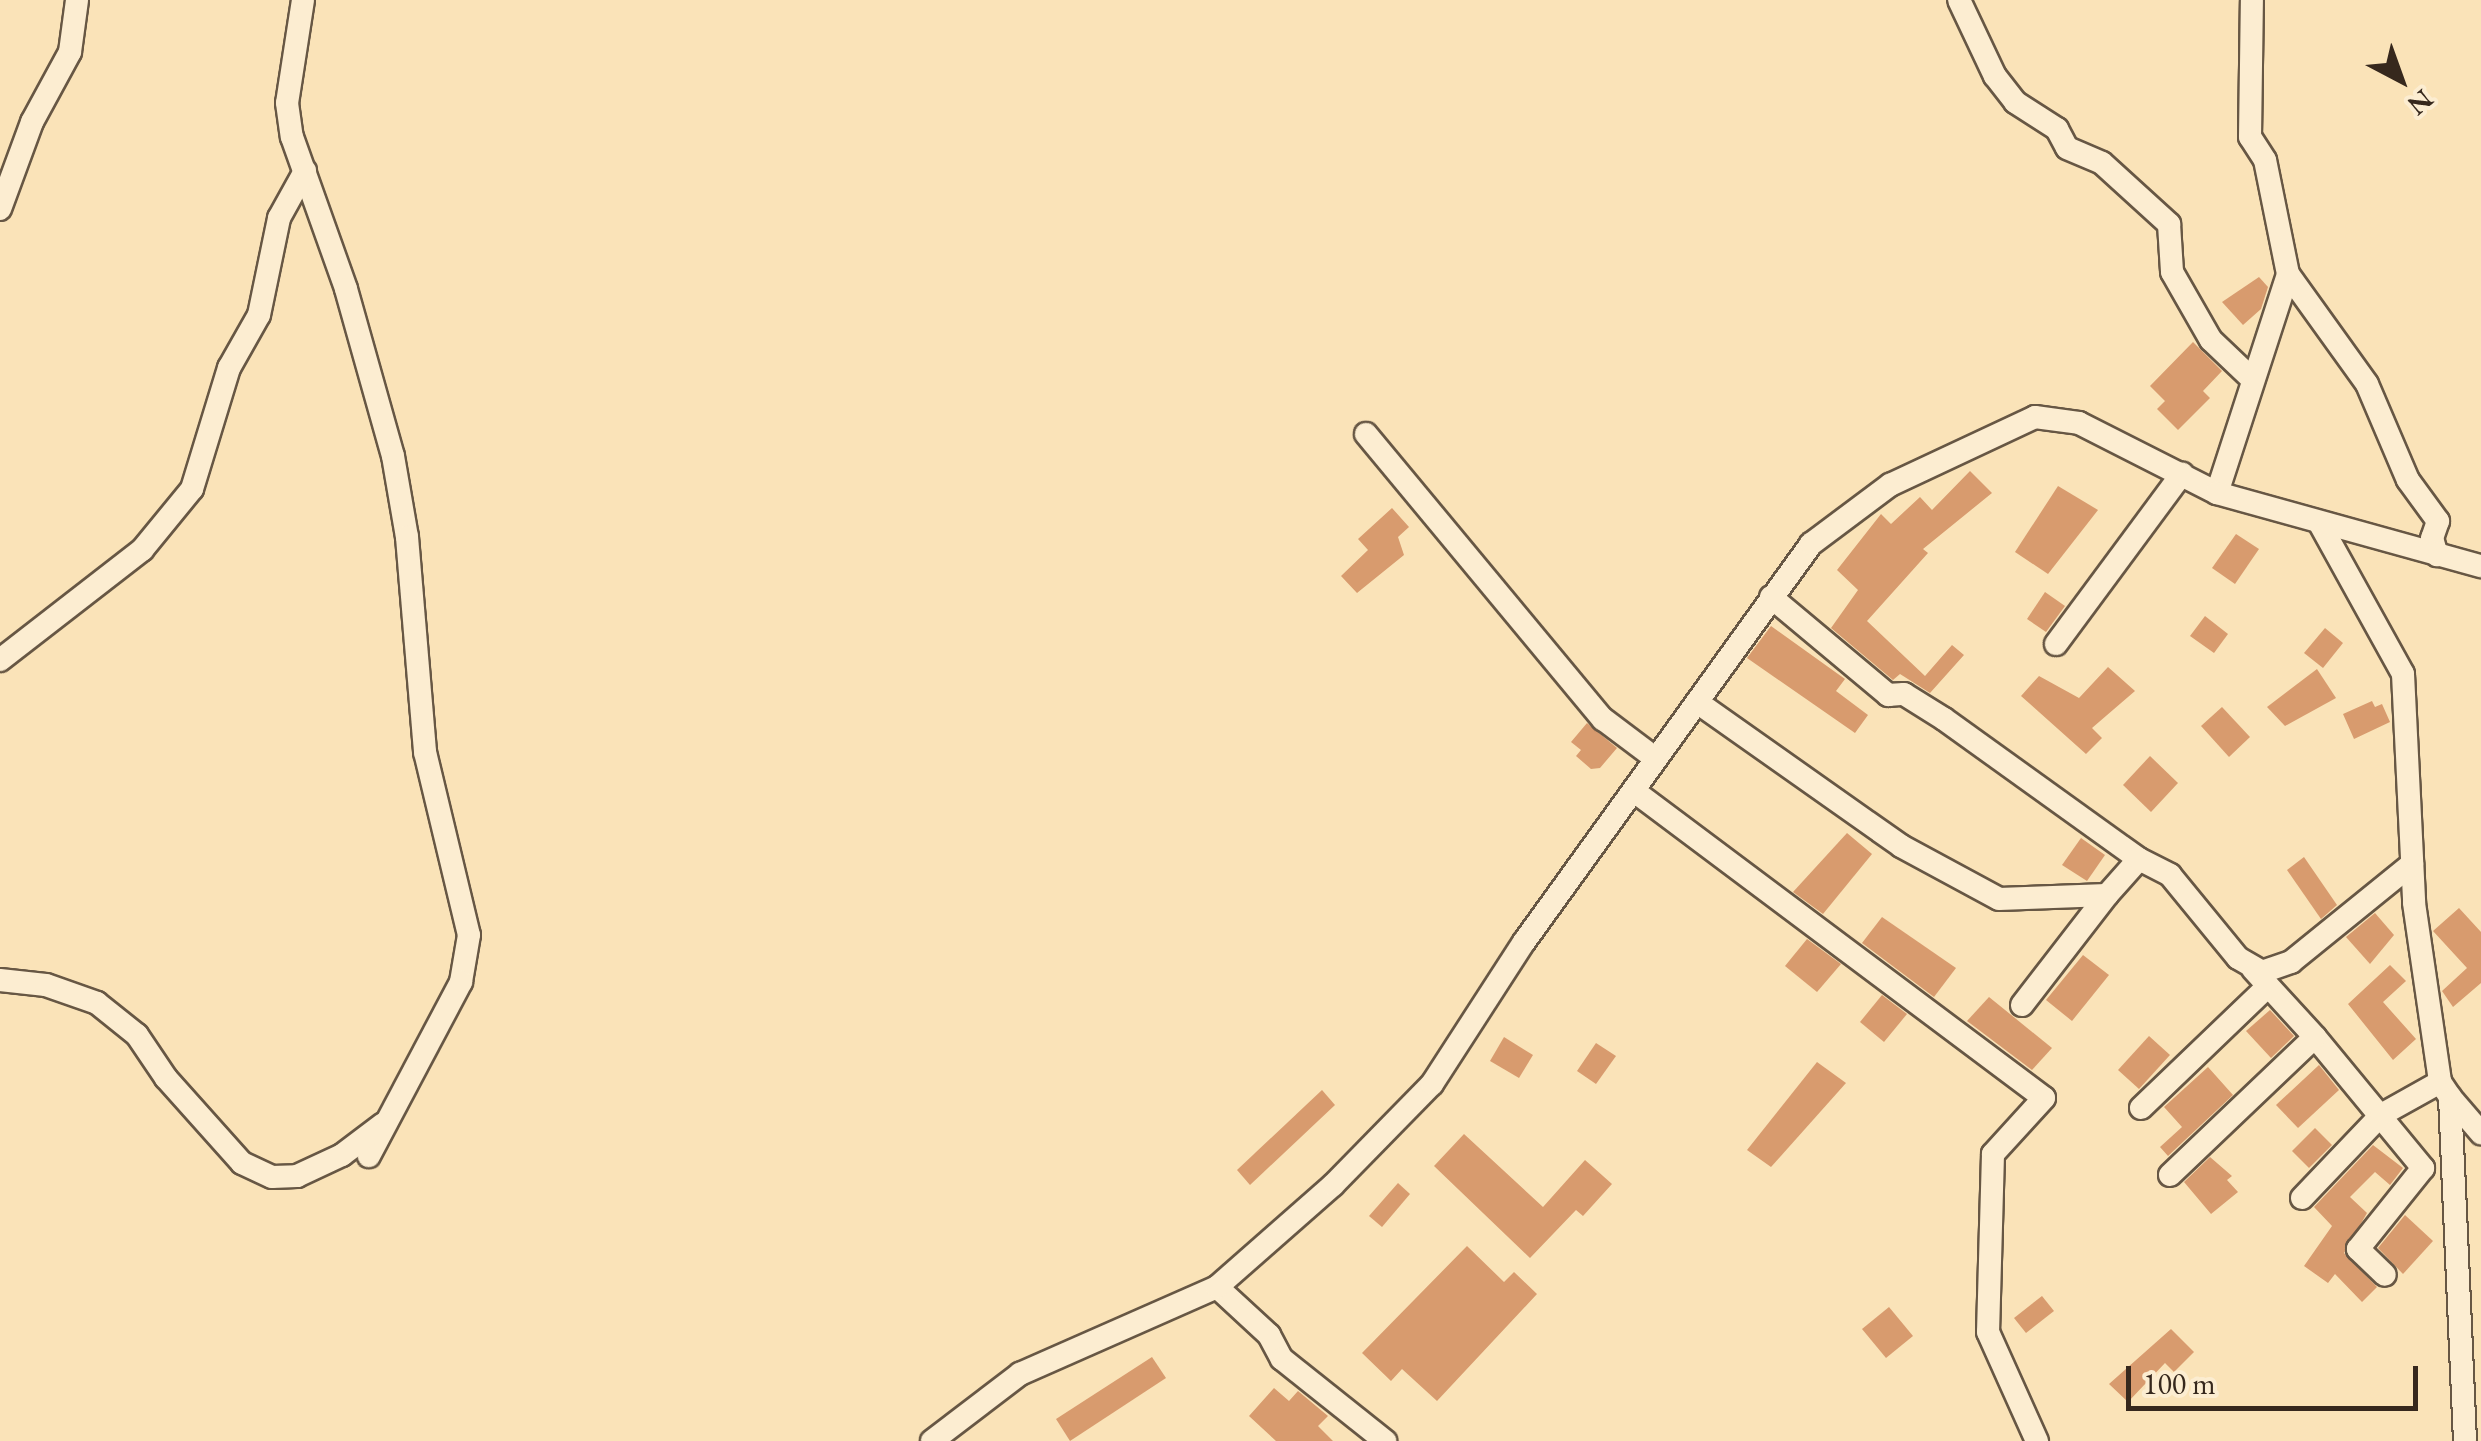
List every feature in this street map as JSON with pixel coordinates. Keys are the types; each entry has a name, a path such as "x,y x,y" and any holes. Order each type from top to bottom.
{"street":[{"path":"0,210 32,122 70,52 77,0"},
{"path":"303,0 286,104 393,456 407,537 426,752 470,934 461,982 398,1112 369,1156"},
{"path":"1959,0 1995,76 2016,102 2057,129 2068,148 2102,163 2170,224 2172,272 2211,340 2252,379"},
{"path":"2252,0 2250,137 2265,160 2288,274 2368,384 2408,480 2438,522 2432,538 2437,556"},
{"path":"0,660 142,550 192,488 228,368 258,315 279,218 305,171"},
{"path":"2217,493 2288,274"},
{"path":"932,1441 1020,1374 1217,1287 1333,1185 1432,1084 1634,790 1811,544 1890,484 2035,418 2079,422 2217,493 2481,566"},
{"path":"1366,434 1603,718 1656,759"},
{"path":"2056,644 2182,474"},
{"path":"2320,524 2403,674 2412,864 2445,1089 2465,1441"},
{"path":"1771,597 1888,694 1904,694 1944,719 2139,859 2170,875 2315,1037 2424,1168 2358,1248 2385,1276"},
{"path":"1697,702 1901,846 2000,899 2106,896"},
{"path":"1634,790 2044,1098 1993,1154 1988,1332 2037,1441"},
{"path":"2022,1005 2139,859"},
{"path":"2141,1108 2261,977 2291,962 2412,864"},
{"path":"0,980 46,985 97,1003 137,1035 166,1078 242,1163 272,1177 298,1176 342,1155 398,1112"},
{"path":"2170,1174 2315,1037"},
{"path":"2302,1198 2381,1114 2445,1089"},
{"path":"2445,1089 2481,1133"},
{"path":"1217,1287 1269,1335 1282,1359 1385,1441"}],"building":[{"path":"2259,277 2268,287 2261,309 2243,325 2222,302"},
{"path":"2193,342 2222,371 2203,391 2210,398 2178,430 2157,409 2165,401 2150,386"},
{"path":"1970,471 1992,493 1923,549 1928,553 1867,621 1925,676 1952,645 1964,655 1930,693 1900,674 1893,680 1831,628 1858,590 1837,570 1881,514 1891,524 1920,497 1932,510"},
{"path":"2058,486 2098,510 2048,574 2015,552"},
{"path":"1392,508 1409,527 1398,537 1404,555 1357,593 1341,576 1368,550 1358,539"},
{"path":"2236,534 2259,549 2235,584 2212,568"},
{"path":"2045,592 2065,606 2046,632 2027,619"},
{"path":"2205,616 2228,634 2214,653 2190,636"},
{"path":"1771,626 1845,679 1836,691 1868,715 1855,733 1747,658"},
{"path":"2325,628 2343,643 2323,668 2304,653"},
{"path":"2108,667 2135,691 2092,728 2102,738 2086,754 2021,696 2039,676 2079,698"},
{"path":"2317,669 2336,698 2285,726 2267,707"},
{"path":"2372,701 2375,707 2382,704 2390,722 2354,739 2343,714"},
{"path":"2222,707 2250,737 2229,757 2201,726"},
{"path":"1587,723 1617,748 1600,768 1591,769 1576,756 1581,750 1571,742"},
{"path":"2150,756 2178,783 2151,812 2123,785"},
{"path":"1847,833 1872,854 1823,914 1793,892"},
{"path":"2081,838 2105,855 2087,881 2062,865"},
{"path":"2304,857 2337,905 2321,919 2287,870"},
{"path":"2459,908 2481,932 2481,983 2453,1007 2442,991 2467,968 2433,931"},
{"path":"2375,913 2394,935 2370,964 2346,937"},
{"path":"1882,917 1956,968 1934,997 1862,943"},
{"path":"1807,939 1841,964 1817,992 1785,966"},
{"path":"2083,955 2109,975 2072,1021 2046,1000"},
{"path":"2390,965 2406,981 2383,1002 2416,1039 2393,1060 2348,1004"},
{"path":"1882,995 1907,1014 1884,1042 1860,1022"},
{"path":"1989,997 2052,1048 2032,1070 1967,1021"},
{"path":"2270,1010 2294,1036 2271,1058 2246,1031"},
{"path":"2149,1036 2170,1055 2139,1089 2118,1070"},
{"path":"1504,1037 1533,1055 1519,1078 1490,1061"},
{"path":"1596,1043 1616,1056 1596,1084 1577,1071"},
{"path":"1817,1062 1846,1083 1771,1167 1747,1150"},
{"path":"2319,1065 2339,1090 2298,1128 2276,1105"},
{"path":"2208,1067 2233,1095 2168,1156 2160,1147 2182,1127 2164,1107"},
{"path":"1322,1090 1335,1105 1250,1185 1237,1170"},
{"path":"2315,1128 2332,1145 2309,1168 2292,1151"},
{"path":"1464,1134 1543,1207 1585,1160 1612,1184 1583,1216 1576,1210 1530,1258 1434,1166"},
{"path":"2373,1145 2403,1168 2390,1185 2375,1172 2350,1197 2367,1213 2344,1253 2377,1287 2362,1302 2335,1274 2328,1283 2304,1266 2332,1226 2314,1207"},
{"path":"2210,1157 2232,1176 2227,1180 2238,1192 2211,1214 2184,1182"},
{"path":"1398,1183 1410,1194 1382,1227 1369,1216"},
{"path":"2405,1215 2433,1241 2403,1274 2378,1248"},
{"path":"1467,1246 1504,1282 1514,1272 1537,1294 1437,1401 1402,1369 1391,1381 1362,1353"},
{"path":"2042,1296 2054,1311 2026,1333 2014,1318"},
{"path":"1889,1307 1913,1336 1886,1358 1862,1329"},
{"path":"2171,1329 2194,1352 2174,1372 2165,1363 2128,1402 2109,1384"},
{"path":"1152,1357 1166,1378 1070,1441 1056,1419"},
{"path":"1274,1388 1289,1401 1298,1391 1328,1416 1318,1426 1333,1441 1276,1441 1249,1416"}]}
